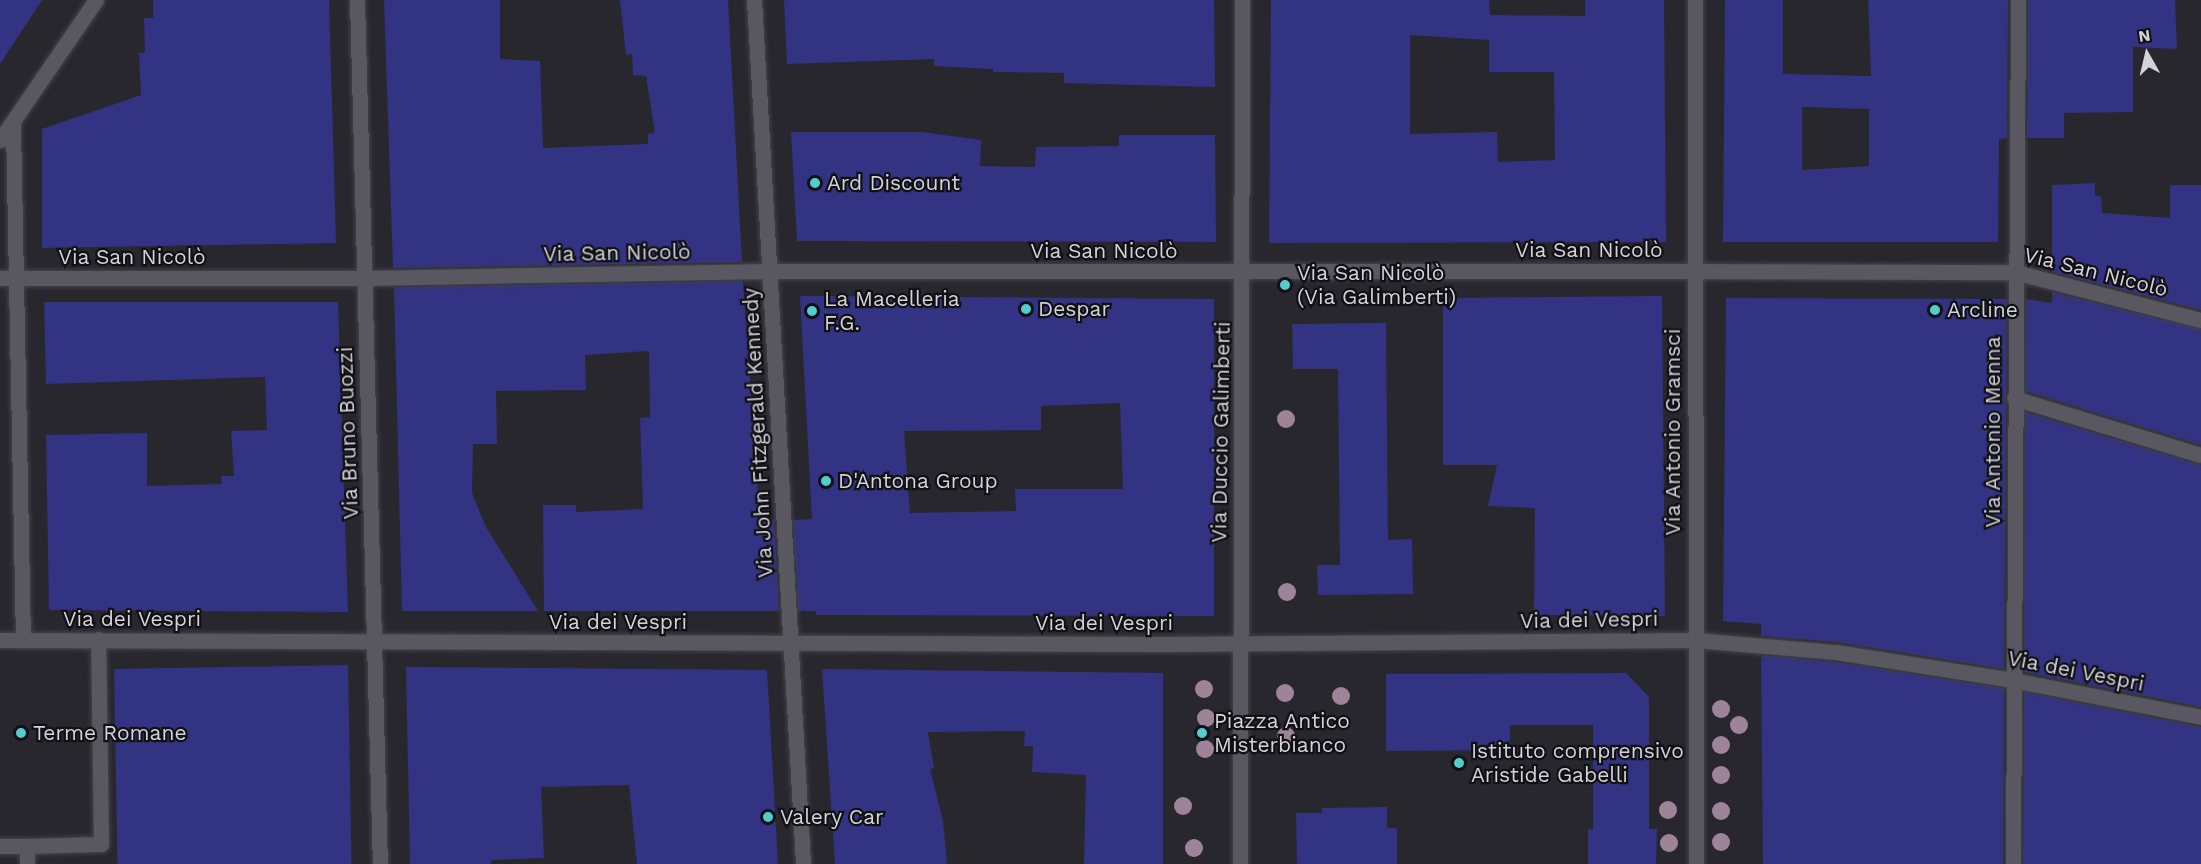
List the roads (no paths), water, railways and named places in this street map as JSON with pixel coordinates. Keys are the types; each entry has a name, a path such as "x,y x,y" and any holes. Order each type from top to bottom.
{"street":[{"path":"0,140 96,0"},
{"name":"Via Bruno Buozzi","path":"357,0 380,864"},
{"name":"Via John Fitzgerald Kennedy","path":"754,0 803,864"},
{"name":"Via Duccio Galimberti","path":"1240,864 1242,0"},
{"name":"Via Antonio Gramsci","path":"1695,0 1692,271 1696,864"},
{"name":"Via Antonio Menna","path":"2013,864 2018,0"},
{"path":"12,125 7,278 23,640"},
{"name":"Via San Nicolò","path":"7,278 365,278 771,271 2015,272 2201,320"},
{"path":"2014,399 2201,455"},
{"path":"0,846 101,844 98,639"},
{"name":"Via dei Vespri","path":"0,640 790,644 1240,644 1695,640 1836,652 2013,680 2201,717"},
{"path":"27,846 27,864"}],"place":[{"name":"Ard Discount","path":"815,183"},
{"name":"Via San Nicolò (Via Galimberti)","path":"1285,285"},
{"name":"Despar","path":"1026,309"},
{"name":"Arcline","path":"1935,310"},
{"name":"La Macelleria F.G.","path":"812,311"},
{"name":"D'Antona Group","path":"826,481"},
{"name":"Terme Romane","path":"21,733"},
{"name":"Piazza Antico Misterbianco","path":"1202,733"},
{"name":"Istituto comprensivo Aristide Gabelli","path":"1459,763"},
{"name":"Valery Car","path":"768,817"}]}
